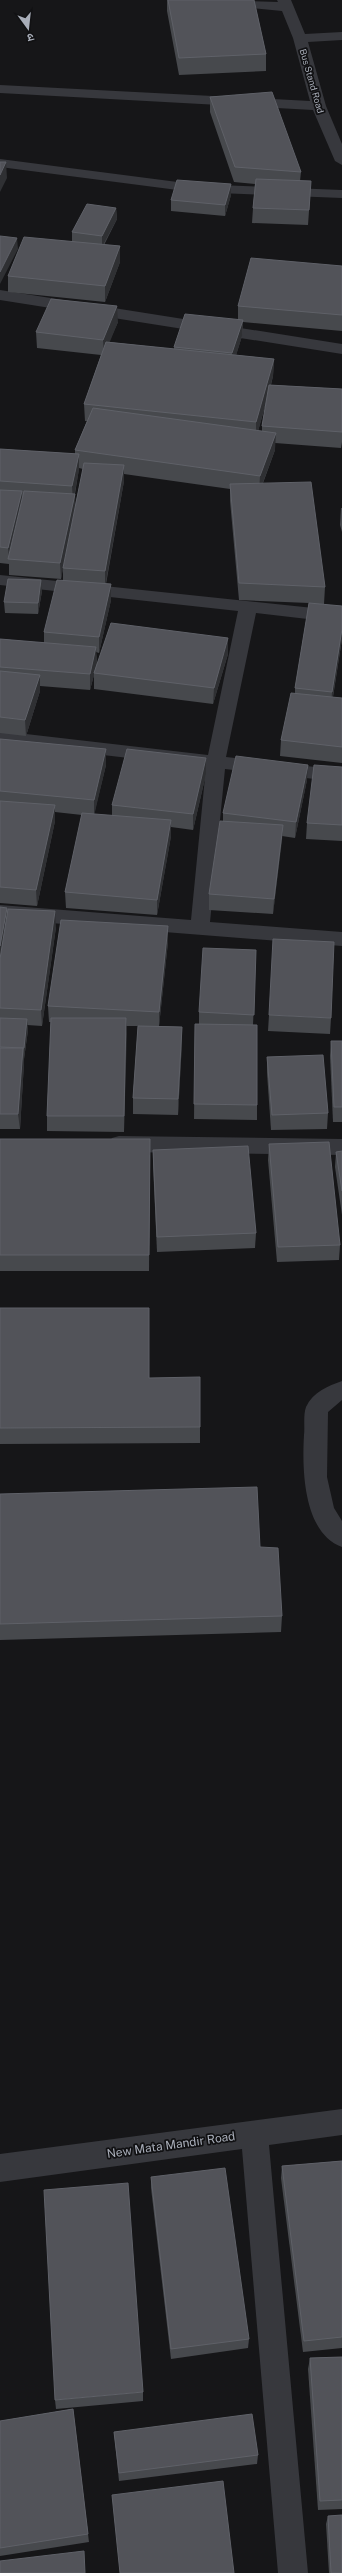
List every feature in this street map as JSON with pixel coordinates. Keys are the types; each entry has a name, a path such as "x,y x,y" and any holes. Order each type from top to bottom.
{"street":[{"path":"211,0 286,3"},
{"name":"Bus Stand Road","path":"286,3 300,38 319,106 342,161"},
{"path":"300,38 342,36"},
{"path":"0,89 319,106"},
{"path":"0,164 193,188 342,194"},
{"path":"0,295 342,349"},
{"path":"0,580 342,617"},
{"path":"200,927 216,762 248,607"},
{"path":"0,737 342,776"},
{"path":"0,912 342,939"},
{"path":"95,1144 342,1147"},
{"path":"342,1390 330,1395 317,1409 314,1482 324,1513 342,1536"},
{"name":"New Mata Mandir Road","path":"0,2168 342,2122"},
{"path":"254,2134 293,2573"}],"building":[{"path":"168,0 254,0 266,54 179,58"},
{"path":"272,92 301,172 235,167 210,97"},
{"path":"0,162 6,162 0,175"},
{"path":"256,179 311,181 309,210 253,208"},
{"path":"177,180 231,184 225,205 171,200"},
{"path":"87,204 116,208 102,236 72,232"},
{"path":"0,236 17,238 0,272"},
{"path":"24,237 120,246 105,286 8,276"},
{"path":"251,258 342,266 342,315 238,306"},
{"path":"51,299 117,306 103,340 36,332"},
{"path":"185,314 243,320 232,353 174,347"},
{"path":"106,342 274,359 256,422 84,404"},
{"path":"269,385 342,389 342,432 262,426"},
{"path":"93,408 276,433 260,476 75,450"},
{"path":"0,449 79,454 72,486 0,481"},
{"path":"84,463 124,465 105,571 63,568"},
{"path":"311,482 325,587 239,583 230,484"},
{"path":"0,490 22,491 8,548 0,547"},
{"path":"24,491 75,494 60,563 8,559"},
{"path":"8,579 41,580 38,603 4,602"},
{"path":"57,580 111,584 99,637 44,632"},
{"path":"309,603 342,606 342,629 332,692 295,688"},
{"path":"111,623 228,638 214,688 94,673"},
{"path":"0,639 96,647 90,674 0,667"},
{"path":"0,671 40,675 25,720 0,717"},
{"path":"291,693 342,698 342,747 281,740"},
{"path":"0,739 106,749 94,800 0,791"},
{"path":"127,749 206,758 193,814 112,805"},
{"path":"236,756 308,765 296,822 223,813"},
{"path":"314,765 342,767 342,825 307,823"},
{"path":"0,801 55,805 36,890 0,887"},
{"path":"82,813 171,820 157,900 65,892"},
{"path":"220,821 283,825 274,899 209,894"},
{"path":"0,907 7,908 0,946"},
{"path":"8,909 55,911 41,1010 0,1008 0,959"},
{"path":"61,920 168,926 159,1012 48,1006"},
{"path":"273,939 334,942 331,1018 269,1015"},
{"path":"203,948 256,950 254,1015 199,1012"},
{"path":"0,1018 27,1019 24,1048 0,1047"},
{"path":"51,1018 126,1018 124,1116 47,1116"},
{"path":"195,1024 257,1025 257,1105 194,1104"},
{"path":"138,1026 182,1027 178,1099 133,1098"},
{"path":"331,1041 342,1041 342,1107 334,1107"},
{"path":"0,1048 23,1048 18,1114 0,1114"},
{"path":"323,1055 328,1113 272,1115 267,1057"},
{"path":"0,1139 150,1139 149,1255 0,1255"},
{"path":"329,1142 340,1245 278,1247 269,1144"},
{"path":"248,1146 256,1233 157,1237 153,1150"},
{"path":"342,1151 342,1191 336,1152"},
{"path":"0,1308 149,1308 149,1378 200,1377 200,1427 0,1428"},
{"path":"257,1487 260,1547 278,1548 282,1616 0,1624 0,1494"},
{"path":"342,2161 342,2337 304,2341 282,2166"},
{"path":"225,2168 249,2339 171,2349 151,2177"},
{"path":"128,2183 143,2392 55,2400 44,2190"},
{"path":"342,2357 342,2500 320,2501 310,2358"},
{"path":"73,2409 88,2534 0,2548 0,2421"},
{"path":"252,2414 258,2455 119,2473 114,2432"},
{"path":"223,2481 234,2573 120,2573 112,2495"},
{"path":"342,2515 342,2573 331,2573 328,2516"},
{"path":"84,2551 85,2573 0,2573 0,2561"}]}
